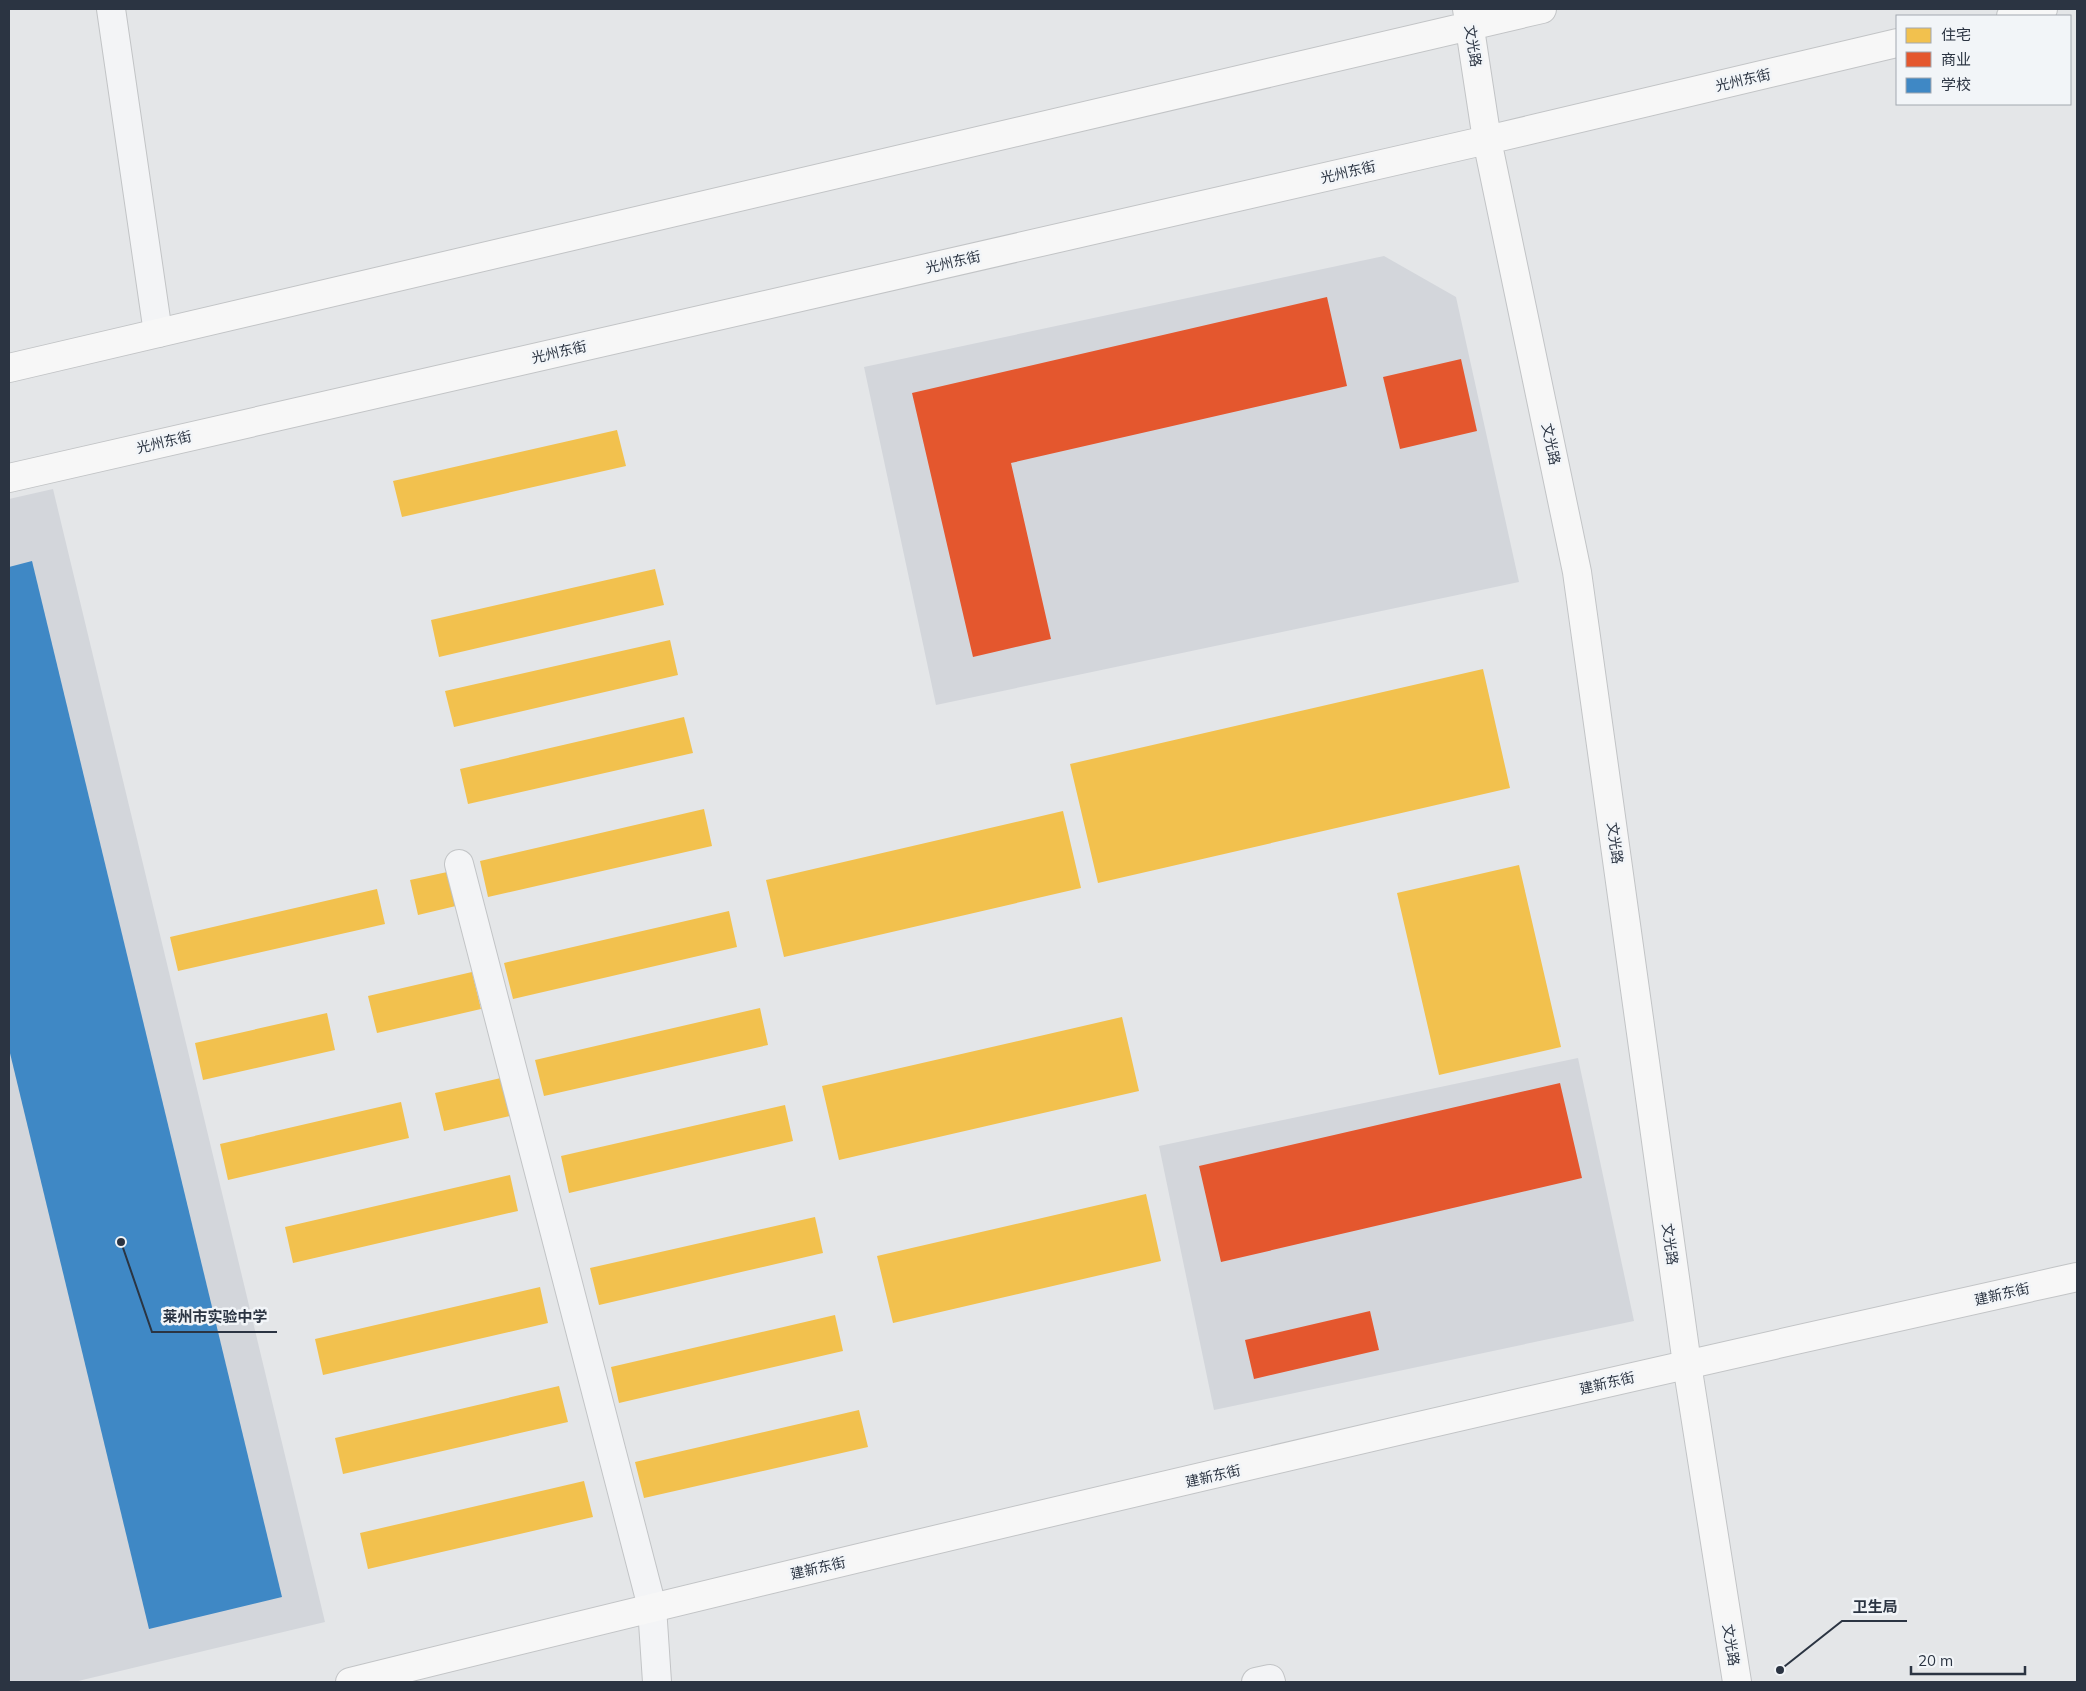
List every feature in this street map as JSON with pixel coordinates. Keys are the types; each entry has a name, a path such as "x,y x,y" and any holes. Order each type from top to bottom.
{"main road":[{"path":"9,368 1468,17 1542,9"},
{"path":"2015,15 2042,9"},
{"name":"文光路","path":"1468,17 1487,140 1577,572 1687,1364 1737,1682"},
{"name":"光州东街","path":"9,478 1487,140 1896,43"},
{"name":"建新东街","path":"350,1682 652,1608 1687,1364 2077,1277"}],"street":[{"path":"110,9 158,333"},
{"path":"459,864 652,1608 657,1682"},
{"path":"1256,1682 1270,1679 1271,1682"}],"shaded area":[{"path":"1384,256 1456,297 1519,582 936,705 864,367"},
{"path":"53,489 325,1622 74,1682 9,1682 9,499"},
{"path":"1578,1058 1634,1321 1214,1410 1159,1146"}],"building: 住宅":[{"path":"617,430 626,466 402,517 393,481"},
{"path":"655,569 664,605 439,657 431,620"},
{"path":"670,640 678,675 454,727 445,691"},
{"path":"1483,669 1510,788 1098,883 1070,764"},
{"path":"684,717 693,753 468,804 460,769"},
{"path":"704,809 712,846 488,897 480,861"},
{"path":"1063,811 1081,888 784,957 766,880"},
{"path":"1519,865 1561,1047 1439,1075 1397,893"},
{"path":"452,871 460,905 418,915 410,880"},
{"path":"377,889 385,924 178,971 170,937"},
{"path":"729,911 737,947 513,999 504,963"},
{"path":"472,972 481,1009 377,1033 368,996"},
{"path":"760,1008 768,1045 544,1096 535,1060"},
{"path":"327,1013 335,1050 203,1080 195,1043"},
{"path":"1122,1017 1139,1091 839,1160 822,1086"},
{"path":"501,1078 510,1116 444,1131 435,1093"},
{"path":"401,1102 409,1138 228,1180 220,1144"},
{"path":"785,1105 793,1141 569,1193 561,1156"},
{"path":"510,1175 518,1211 293,1263 285,1227"},
{"path":"1146,1194 1161,1261 893,1323 877,1256"},
{"path":"815,1217 823,1253 599,1305 590,1268"},
{"path":"540,1287 548,1323 323,1375 315,1339"},
{"path":"835,1315 843,1351 619,1403 611,1367"},
{"path":"559,1386 568,1422 343,1474 335,1438"},
{"path":"859,1410 868,1447 644,1498 635,1462"},
{"path":"584,1481 593,1517 368,1569 360,1533"}],"building: 商业":[{"path":"1327,297 1347,386 1011,463 1051,639 973,657 912,393"},
{"path":"1461,359 1477,431 1400,449 1383,377"},
{"path":"1560,1083 1582,1178 1221,1262 1199,1166"},
{"path":"1370,1311 1379,1350 1254,1379 1245,1340"}],"building: 学校":[{"path":"32,561 282,1597 149,1629 9,1049 9,567"}],"place":[{"name":"莱州市实验中学","path":"121,1242"},
{"name":"卫生局","path":"1780,1670"}]}
